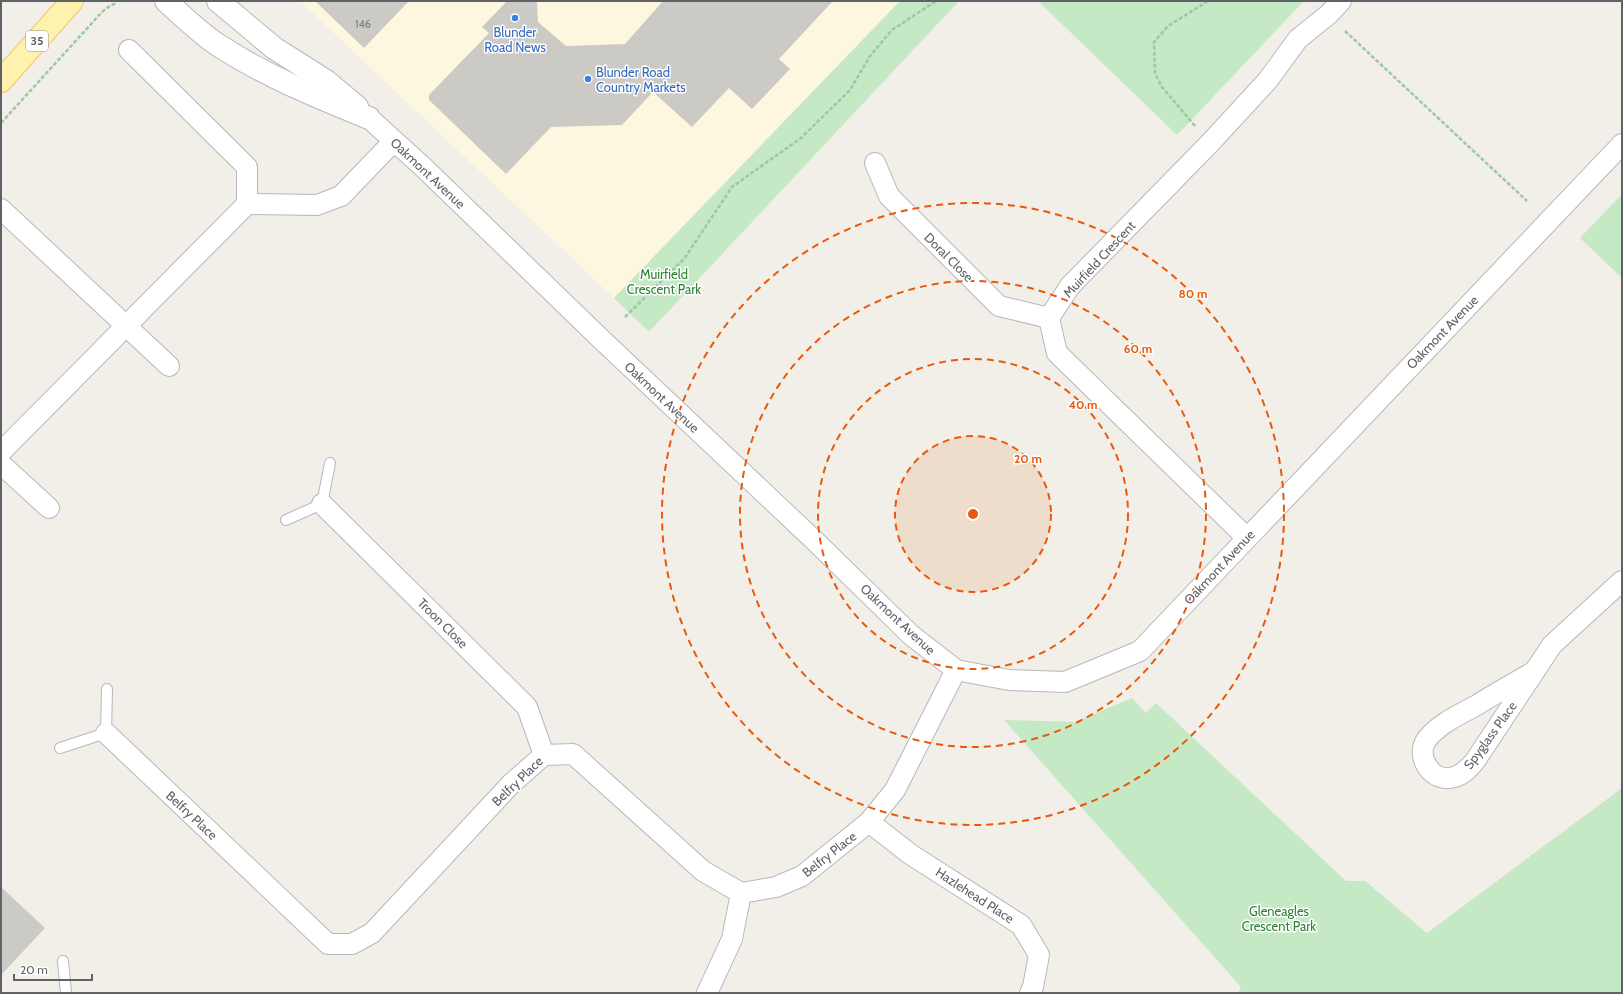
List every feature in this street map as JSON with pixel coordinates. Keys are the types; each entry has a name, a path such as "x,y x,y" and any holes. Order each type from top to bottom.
{"main road":[{"name":"35","path":"1,81 72,1"}],"street":[{"name":"Oakmont Avenue","path":"166,1 215,43 313,96 369,118"},
{"name":"Oakmont Avenue","path":"218,1 274,48 326,81 423,167 602,340 816,542 911,635 956,670 1009,680 1065,682 1140,651 1622,144"},
{"name":"Muirfield Crescent","path":"1049,318 1070,286 1210,143 1268,80 1298,39 1335,8"},
{"path":"1,452 247,204 247,167 129,50"},
{"path":"247,204 317,205 341,196 393,142"},
{"name":"Doral Close","path":"876,163 889,196 999,306 1049,318"},
{"path":"1,209 168,366"},
{"path":"1049,318 1057,353 1247,538"},
{"path":"1,464 49,508"},
{"name":"Troon Close","path":"322,504 527,707 544,754"},
{"name":"Spyglass Place","path":"1535,671 1440,726 1426,740 1422,753 1426,766 1437,776 1446,779 1464,772 1475,761 1535,671 1552,645 1622,581"},
{"name":"Belfry Place","path":"106,733 328,944 352,944 372,933 511,784 544,754 573,754 703,871 741,893 776,886 802,876 869,822 895,790 956,670"},
{"name":"Hazlehead Place","path":"869,822 910,854 1021,926 1039,955 1033,987 1030,993"},
{"path":"707,993 732,939 741,893"}],"lane":[{"path":"286,520 322,504 330,463"},
{"path":"60,748 106,733 107,689"},
{"path":"63,960 66,993"}],"path":[{"path":"626,317 684,259 732,187 801,138 850,90 870,56 892,30 936,1"},
{"path":"1208,1 1168,26 1154,42 1155,73 1162,87 1210,143"},
{"path":"1,123 102,12 110,5 117,3"},
{"path":"1335,8 1527,201"}],"shaded area":[{"path":"300,1 900,1 614,298"}],"green space":[{"name":"Muirfield Crescent Park","path":"900,1 959,1 649,332 614,298"},
{"path":"1038,1 1304,1 1177,135"},
{"path":"1622,194 1622,278 1580,238"},
{"name":"Gleneagles Crescent Park","path":"1132,698 1146,713 1156,703 1346,881 1365,881 1427,933 1622,788 1622,993 1238,993 1241,987 1004,720 1075,722"}],"building":[{"path":"315,1 409,1 364,48"},
{"path":"507,1 537,1 538,22 566,46 625,44 663,1 832,2 779,59 790,69 752,109 729,88 692,127 653,92 622,125 551,127 506,174 429,100 429,95 489,33 482,27"},
{"path":"1,887 45,928 1,975"}],"place":[{"name":"Blunder Road News","path":"515,18"},
{"name":"Blunder Road Country Markets","path":"588,79"}]}
